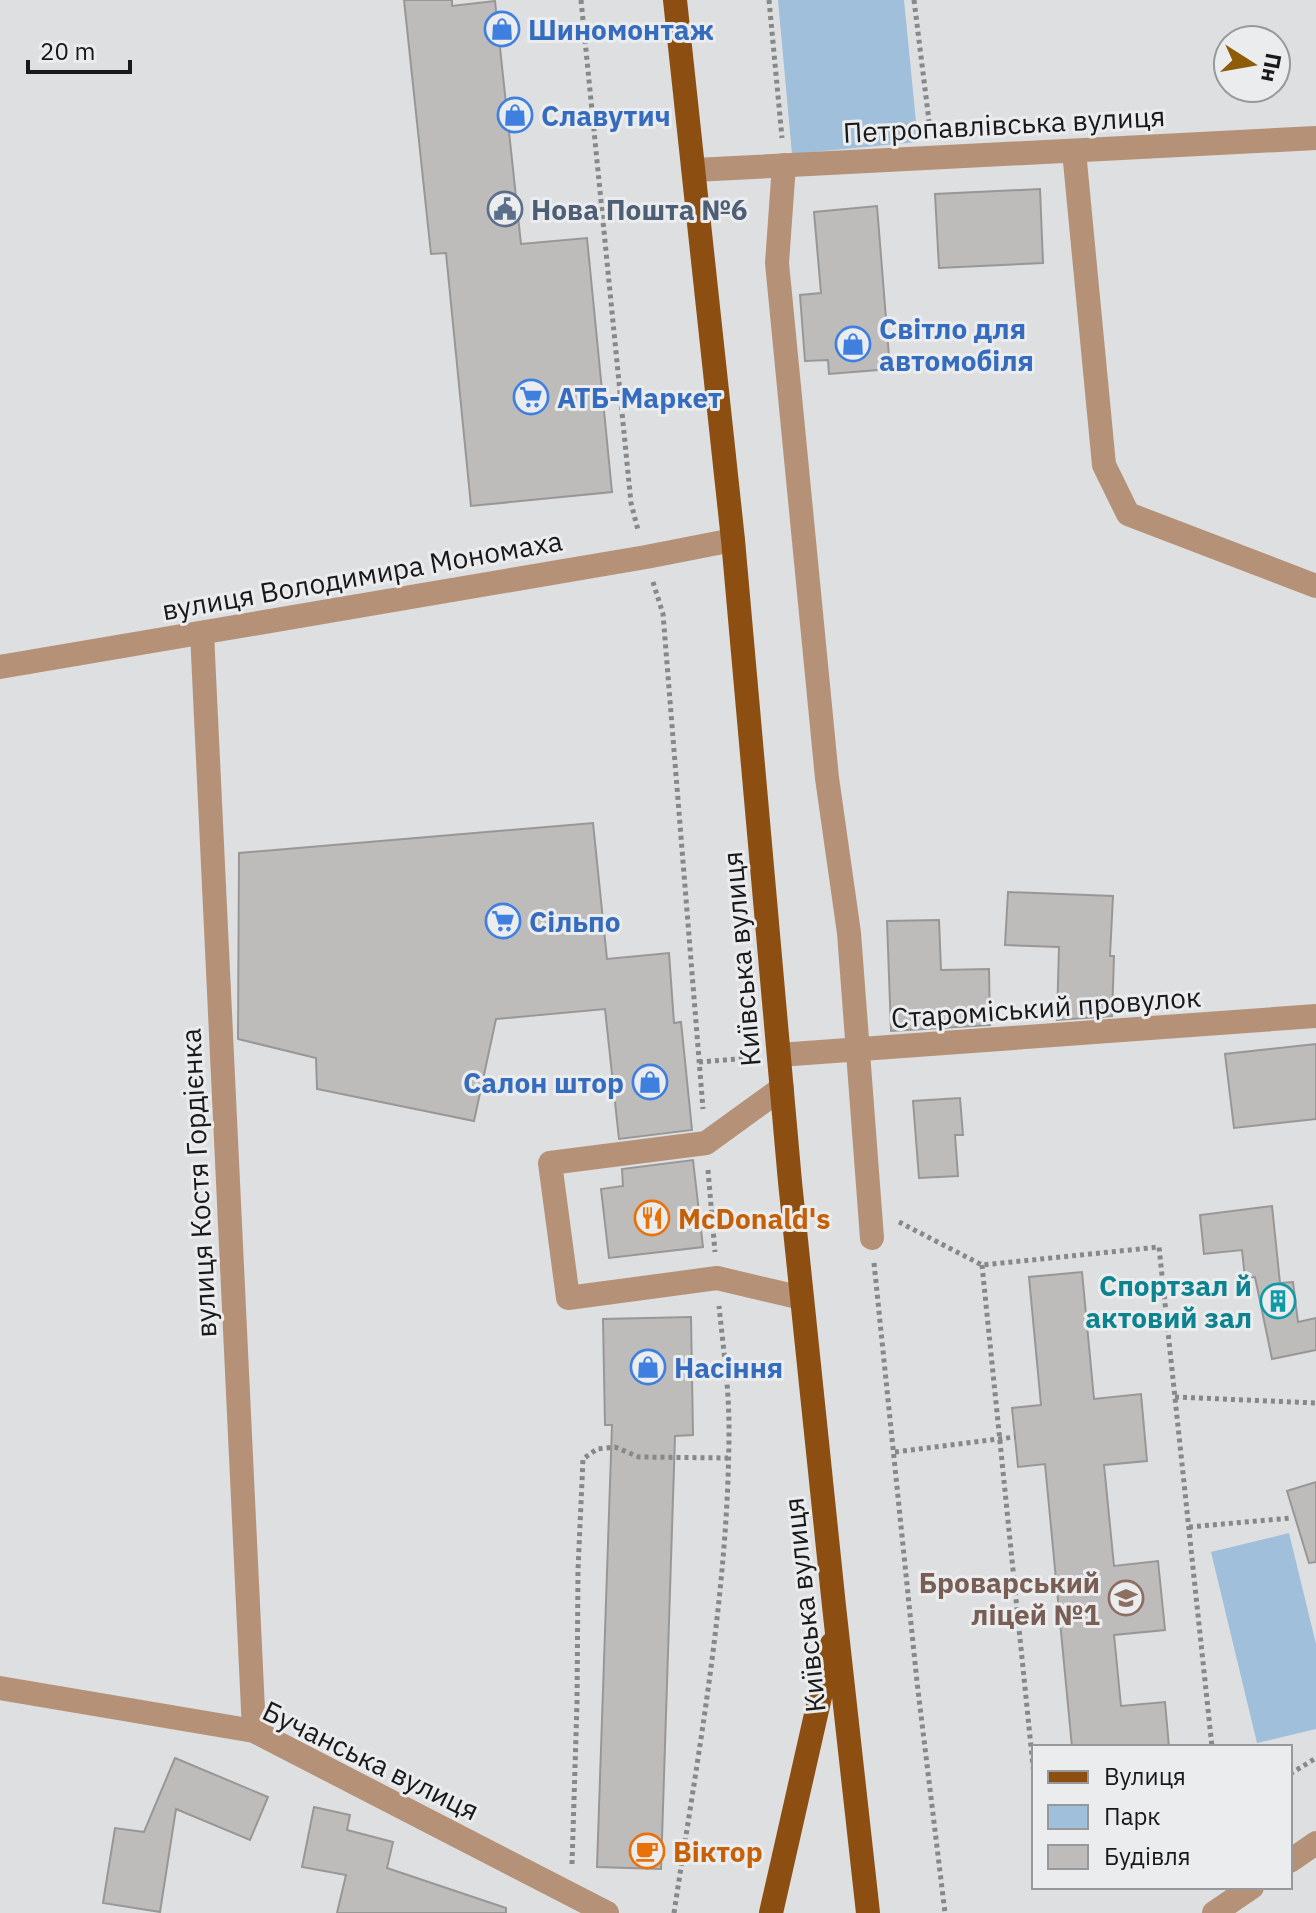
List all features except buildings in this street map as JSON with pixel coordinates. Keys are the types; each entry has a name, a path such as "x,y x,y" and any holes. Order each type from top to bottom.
{"main road":[{"name":"Київська вулиця","path":"675,0 733,540 802,1298 868,1913"},
{"path":"771,1913 836,1626"}],"street":[{"name":"Петропавлівська вулиця","path":"694,170 1316,138"},
{"path":"1074,151 1104,465 1128,514 1316,586"},
{"path":"784,165 777,263 827,778 849,933 872,1238"},
{"name":"вулиця Володимира Мономаха","path":"0,667 733,540"},
{"name":"вулиця Костя Гордієнка","path":"202,633 254,1731"},
{"name":"Староміський провулок","path":"779,1055 1316,1016"},
{"path":"782,1088 706,1143 550,1163 568,1298 717,1278 802,1298"},
{"name":"Бучанська вулиця","path":"0,1688 254,1731 607,1913"},
{"path":"1292,1860 1316,1843"},
{"path":"1214,1913 1246,1899"}],"path":[{"path":"581,0 631,503"},
{"path":"769,0 784,165"},
{"path":"914,0 933,158"},
{"path":"699,1062 779,1055"},
{"path":"869,1207 982,1265 1159,1247 1212,1745"},
{"path":"872,1238 917,1682 945,1913"},
{"path":"982,1265 1032,1756"},
{"path":"1175,1397 1316,1403"},
{"path":"895,1452 1015,1437"},
{"path":"569,1893 573,1852 577,1584 583,1459 597,1449 615,1447 639,1457 728,1458"},
{"path":"1189,1527 1291,1518"},
{"path":"1292,1773 1316,1758"}],"green space":[{"path":"778,0 904,0 918,142 792,154"},
{"path":"1289,1533 1316,1644 1316,1729 1257,1743 1211,1552"}],"place":[{"name":"Шиномонтаж","path":"502,29"},
{"name":"Славутич","path":"515,115"},
{"name":"Нова Пошта №6","path":"505,209"},
{"name":"Світло для автомобіля","path":"853,344"},
{"name":"АТБ-Маркет","path":"531,397"},
{"name":"Сільпо","path":"503,921"},
{"name":"Салон штор","path":"650,1082"},
{"name":"McDonald's","path":"652,1218"},
{"name":"Спортзал й актовий зал","path":"1278,1301"},
{"name":"Насіння","path":"648,1367"},
{"name":"Броварський ліцей №1","path":"1126,1598"},
{"name":"Віктор","path":"647,1851"}]}
